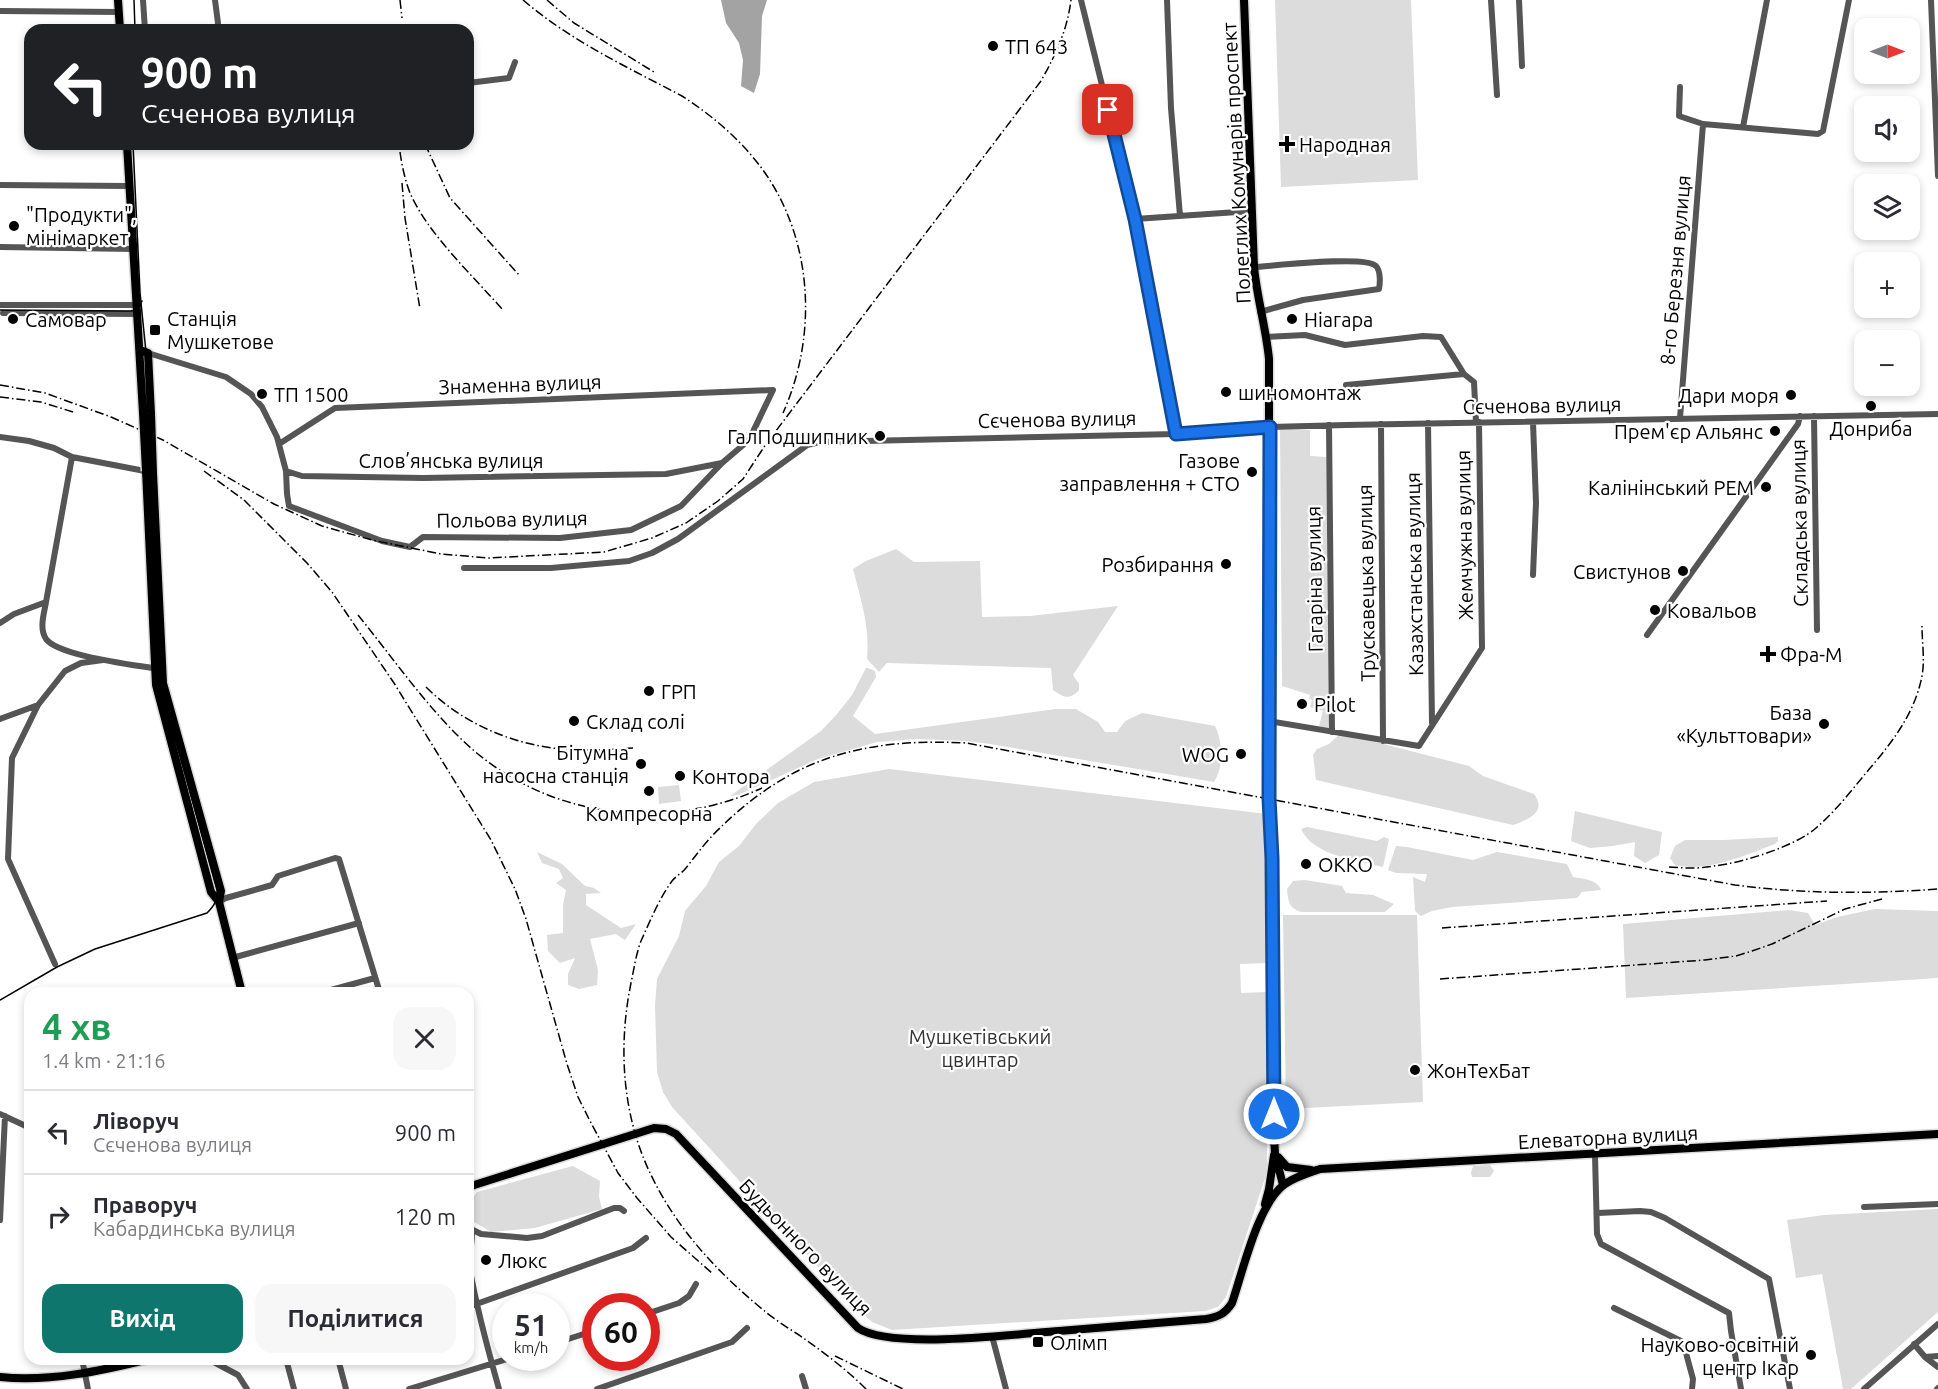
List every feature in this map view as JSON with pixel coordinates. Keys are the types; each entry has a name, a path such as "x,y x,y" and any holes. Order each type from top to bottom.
{"main road":[{"path":"118,0 120,24"},
{"name":"Полеглих Комунарів проспект","path":"1244,0 1254,267 1260,312 1267,337 1270,427 1269,721 1274,1148 1283,1185"},
{"path":"127,150 137,309 144,351 158,669 220,891 219,902 240,987"},
{"name":"Будьонного вулиця","path":"474,1185 654,1128 666,1129 676,1134 858,1328 878,1336 921,1339 992,1336 1217,1317 1226,1312 1232,1303 1261,1216 1283,1185"},
{"name":"Елеваторна вулиця","path":"1283,1185 1320,1169 1938,1134"},
{"path":"1274,1148 1279,1160 1287,1167 1306,1170 1320,1169"},
{"path":"1261,1216 1269,1189 1274,1148"},
{"path":"0,1377 45,1378 122,1365"}],"street":[{"path":"143,0 145,24"},
{"path":"215,0 218,24"},
{"path":"1081,0 1135,219 1176,434"},
{"path":"1167,0 1171,108 1180,216"},
{"path":"1491,0 1497,95"},
{"path":"1519,0 1522,66"},
{"path":"1743,128 1767,0"},
{"path":"1680,87 1679,116 1703,124 1818,134 1823,131 1849,0"},
{"path":"1931,0 1938,176"},
{"path":"0,11 119,12"},
{"path":"474,82 509,78 515,62"},
{"name":"8-го Березня вулиця","path":"1680,418 1703,124"},
{"path":"0,185 129,186"},
{"path":"1135,219 1252,211"},
{"path":"0,247 134,249"},
{"path":"1254,267 1337,261 1371,263 1378,269 1379,289 1302,300 1260,312"},
{"path":"0,305 137,309"},
{"path":"3,313 137,309"},
{"name":"Жемчужна вулиця","path":"1267,337 1305,334 1345,345 1423,336 1441,338 1464,374 1474,382 1478,422 1482,648 1432,723"},
{"path":"144,351 226,377 246,389 262,406 279,444 286,471"},
{"path":"1346,385 1464,374"},
{"name":"Знаменна вулиця","path":"279,444 335,408 773,390 748,440 722,464"},
{"name":"Сєченова вулиця","path":"464,568 551,568 600,565 629,561 652,553 705,521 799,451 820,442 1176,434 1270,427 1381,424 1938,414"},
{"name":"Складська вулиця","path":"1647,635 1798,424 1800,416"},
{"name":"Складська вулиця","path":"1814,416 1817,630"},
{"path":"1533,422 1536,503 1533,575"},
{"name":"Казахстанська вулиця","path":"1428,423 1432,723"},
{"name":"Трускавецька вулиця","path":"1381,424 1383,741"},
{"name":"Гагаріна вулиця","path":"1329,426 1332,732"},
{"path":"0,437 29,441 54,448 72,457 149,472"},
{"path":"72,457 41,628 47,640 57,648 103,660 158,669"},
{"name":"Слов’янська вулиця","path":"286,471 302,476 620,475 666,474 722,464"},
{"name":"Польова вулиця","path":"286,471 289,506 382,541 410,547 423,537 560,538 631,530 681,506 722,464"},
{"path":"0,623 14,614 46,602"},
{"path":"55,964 8,859 12,758 38,705 65,671 81,663 103,660"},
{"path":"0,719 38,705"},
{"path":"1269,721 1419,746 1432,723"},
{"path":"219,902 272,885 278,876 335,858 339,859 378,987"},
{"path":"232,958 359,923"},
{"path":"342,987 375,978"},
{"path":"0,1220 3,1115 24,1125"},
{"path":"1595,1155 1598,1234 1601,1244 1729,1313 1741,1389"},
{"path":"1864,1207 1938,1204"},
{"path":"474,1230 482,1234 527,1238 542,1236 614,1208 624,1211"},
{"path":"1598,1213 1651,1212 1769,1279 1790,1389"},
{"path":"474,1305 633,1248 646,1238"},
{"path":"660,1309 679,1303 689,1296 696,1284"},
{"path":"474,1290 499,1389"},
{"path":"1614,1308 1683,1342 1693,1379 1692,1389"},
{"path":"1864,1389 1938,1324"},
{"path":"597,1389 732,1342 747,1328"},
{"path":"992,1336 1006,1389"},
{"path":"1914,1344 1938,1367"},
{"path":"1925,1357 1938,1356"},
{"path":"409,1389 491,1363"},
{"path":"83,1365 88,1389"},
{"path":"219,1365 238,1375 247,1389"},
{"path":"288,1365 294,1389"},
{"path":"340,1365 346,1389"},
{"path":"802,1376 806,1389"}],"green space":[{"path":"1275,0 1411,0 1418,180 1281,187"},
{"path":"1280,429 1310,430 1310,456 1327,457 1330,726 1328,728 1319,726 1323,711 1310,707 1312,700 1309,699 1310,695 1282,686"},
{"path":"896,549 914,562 980,561 982,617 1030,616 1118,606 1073,675 1079,684 1079,690 1072,696 1066,697 1053,690 1051,668 887,663 879,672 867,659 866,625 853,569"},
{"path":"866,668 875,671 876,677 853,716 875,734 1055,709 1076,709 1098,722 1105,732 1117,732 1125,721 1142,713 1215,726 1221,747 1220,769 1214,782 990,744 916,739 877,742 818,759 738,795 730,796 821,731 852,695"},
{"path":"1341,733 1469,766 1483,776 1534,794 1539,806 1529,818 1513,825 1316,780 1313,755 1317,749 1329,744"},
{"name":"Мушкетівський цвинтар","path":"889,769 1267,814 1267,963 1240,964 1241,993 1267,992 1267,1172 1226,1297 1218,1307 1205,1311 892,1330 872,1322 853,1305 672,1107 663,1092 657,1072 655,1005 657,979 679,936 685,911 706,886 719,862 739,846 756,824 778,803 814,782"},
{"path":"679,785 681,801 659,804 658,787"},
{"path":"1575,811 1662,832 1659,855 1645,863 1634,856 1635,842 1590,848 1571,841"},
{"path":"1307,827 1377,841 1384,837 1389,839 1383,867 1325,851 1307,838 1301,829"},
{"path":"1778,837 1775,844 1713,865 1687,867 1675,865 1670,858 1675,846 1685,840"},
{"path":"1396,846 1473,860 1497,852 1567,864 1573,877 1593,882 1601,890 1582,892 1577,898 1452,907 1421,916 1415,911 1413,877 1425,882 1427,874 1396,873 1388,870"},
{"path":"537,852 562,864 585,886 601,893 586,894 586,905 621,928 636,924 625,940 616,934 590,939 598,970 597,985 579,989 568,985 568,974 575,958 560,963 548,951 547,935 563,933 563,905 566,890 556,883 563,878 559,869 542,863"},
{"path":"1305,880 1342,886 1346,893 1373,895 1394,904 1385,912 1302,912 1294,909 1290,904 1287,889 1293,881"},
{"path":"1875,909 1938,911 1938,978 1626,998 1623,924 1789,910 1808,913 1815,925 1837,917"},
{"path":"1283,915 1417,915 1423,1102 1286,1109"},
{"path":"1490,1165 1494,1171 1490,1177 1472,1177 1473,1166"},
{"path":"573,1166 600,1181 599,1197 602,1209 535,1228 491,1232 474,1222 474,1196 477,1192"},
{"path":"1938,1209 1938,1312 1851,1389 1843,1389 1822,1274 1796,1278 1787,1220 1824,1215"}],"shaded area":[{"path":"721,0 767,0 762,16 760,74 754,93 741,86 743,60 739,43 726,23"}],"tram line":[{"path":"134,0 135,24"},
{"path":"0,1000 57,967 95,949 207,913 217,897 217,890 160,683 146,352 140,293 133,150"},
{"path":"0,310 130,311 138,310 142,301"}],"railway":[{"path":"400,0 402,18"},
{"path":"523,0 580,41 682,96 715,120 754,159 780,197 801,257 805,288 802,352 783,413"},
{"path":"547,0 574,23 654,72"},
{"path":"0,385 45,393 111,417 163,440 274,504 322,526 372,540 441,554 488,558 604,552 652,538 686,523 718,501 743,479 766,444 1041,81 1060,42 1071,0"},
{"path":"428,150 450,198 519,275"},
{"path":"400,152 410,193 428,224 503,310"},
{"path":"402,183 405,218 420,309"},
{"path":"0,397 41,402 73,412"},
{"path":"204,471 244,500 307,563 332,592 394,683 491,840 515,889 526,919 578,1097 618,1173 671,1237 713,1274"},
{"path":"358,615 427,702 457,735 504,773 538,791 574,804 611,811 649,813 688,810 725,802 762,788"},
{"path":"1669,867 1708,867 1753,857 1796,841 1824,821 1880,757 1909,713 1922,676 1922,626"},
{"path":"426,687 455,711 488,730 506,737 570,750 635,748"},
{"path":"866,1389 834,1360 775,1319 750,1298 717,1267 687,1233 662,1195 641,1152 628,1105 625,1080 627,1007 635,962 641,941 663,895 672,881 729,819 771,786 806,767 845,753 885,745 925,742 966,743 1735,885 1836,892 1938,889"},
{"path":"1440,979 1736,956 1772,944 1845,909 1882,899"},
{"path":"1442,928 1827,901"},
{"path":"835,1356 903,1389"}],"place":[{"name":"ТП 643","path":"993,46"},
{"name":"Народная","path":"1287,144"},
{"name":"\"Продукти\", мінімаркет","path":"14,226"},
{"name":"Самовар","path":"13,319"},
{"name":"Ніагара","path":"1292,319"},
{"name":"Станція Мушкетове","path":"155,330"},
{"name":"шиномонтаж","path":"1226,392"},
{"name":"ТП 1500","path":"262,394"},
{"name":"Дари моря","path":"1791,395"},
{"name":"Донриба","path":"1871,406"},
{"name":"Прем'єр Альянс","path":"1775,431"},
{"name":"ГалПодшипник","path":"880,436"},
{"name":"Газове заправлення + СТО","path":"1252,472"},
{"name":"Калінінський РЕМ","path":"1766,487"},
{"name":"Розбирання","path":"1226,564"},
{"name":"Свистунов","path":"1683,571"},
{"name":"Ковальов","path":"1655,610"},
{"name":"Фра-М","path":"1768,654"},
{"name":"ГРП","path":"649,691"},
{"name":"Pilot","path":"1302,704"},
{"name":"Склад солі","path":"574,721"},
{"name":"База «Культтовари»","path":"1824,724"},
{"name":"WOG","path":"1241,754"},
{"name":"Бітумна насосна станція","path":"641,764"},
{"name":"Контора","path":"680,776"},
{"name":"Компресорна","path":"649,791"},
{"name":"ОККО","path":"1306,864"},
{"name":"ЖонТехБат","path":"1415,1070"},
{"name":"Люкс","path":"486,1260"},
{"name":"Олімп","path":"1038,1342"},
{"name":"Науково-освітній центр Ікар","path":"1811,1355"}],"route":[{"path":"1108,110 1135,219 1176,434 1270,427 1269,798 1272,858 1274,1114"}]}
